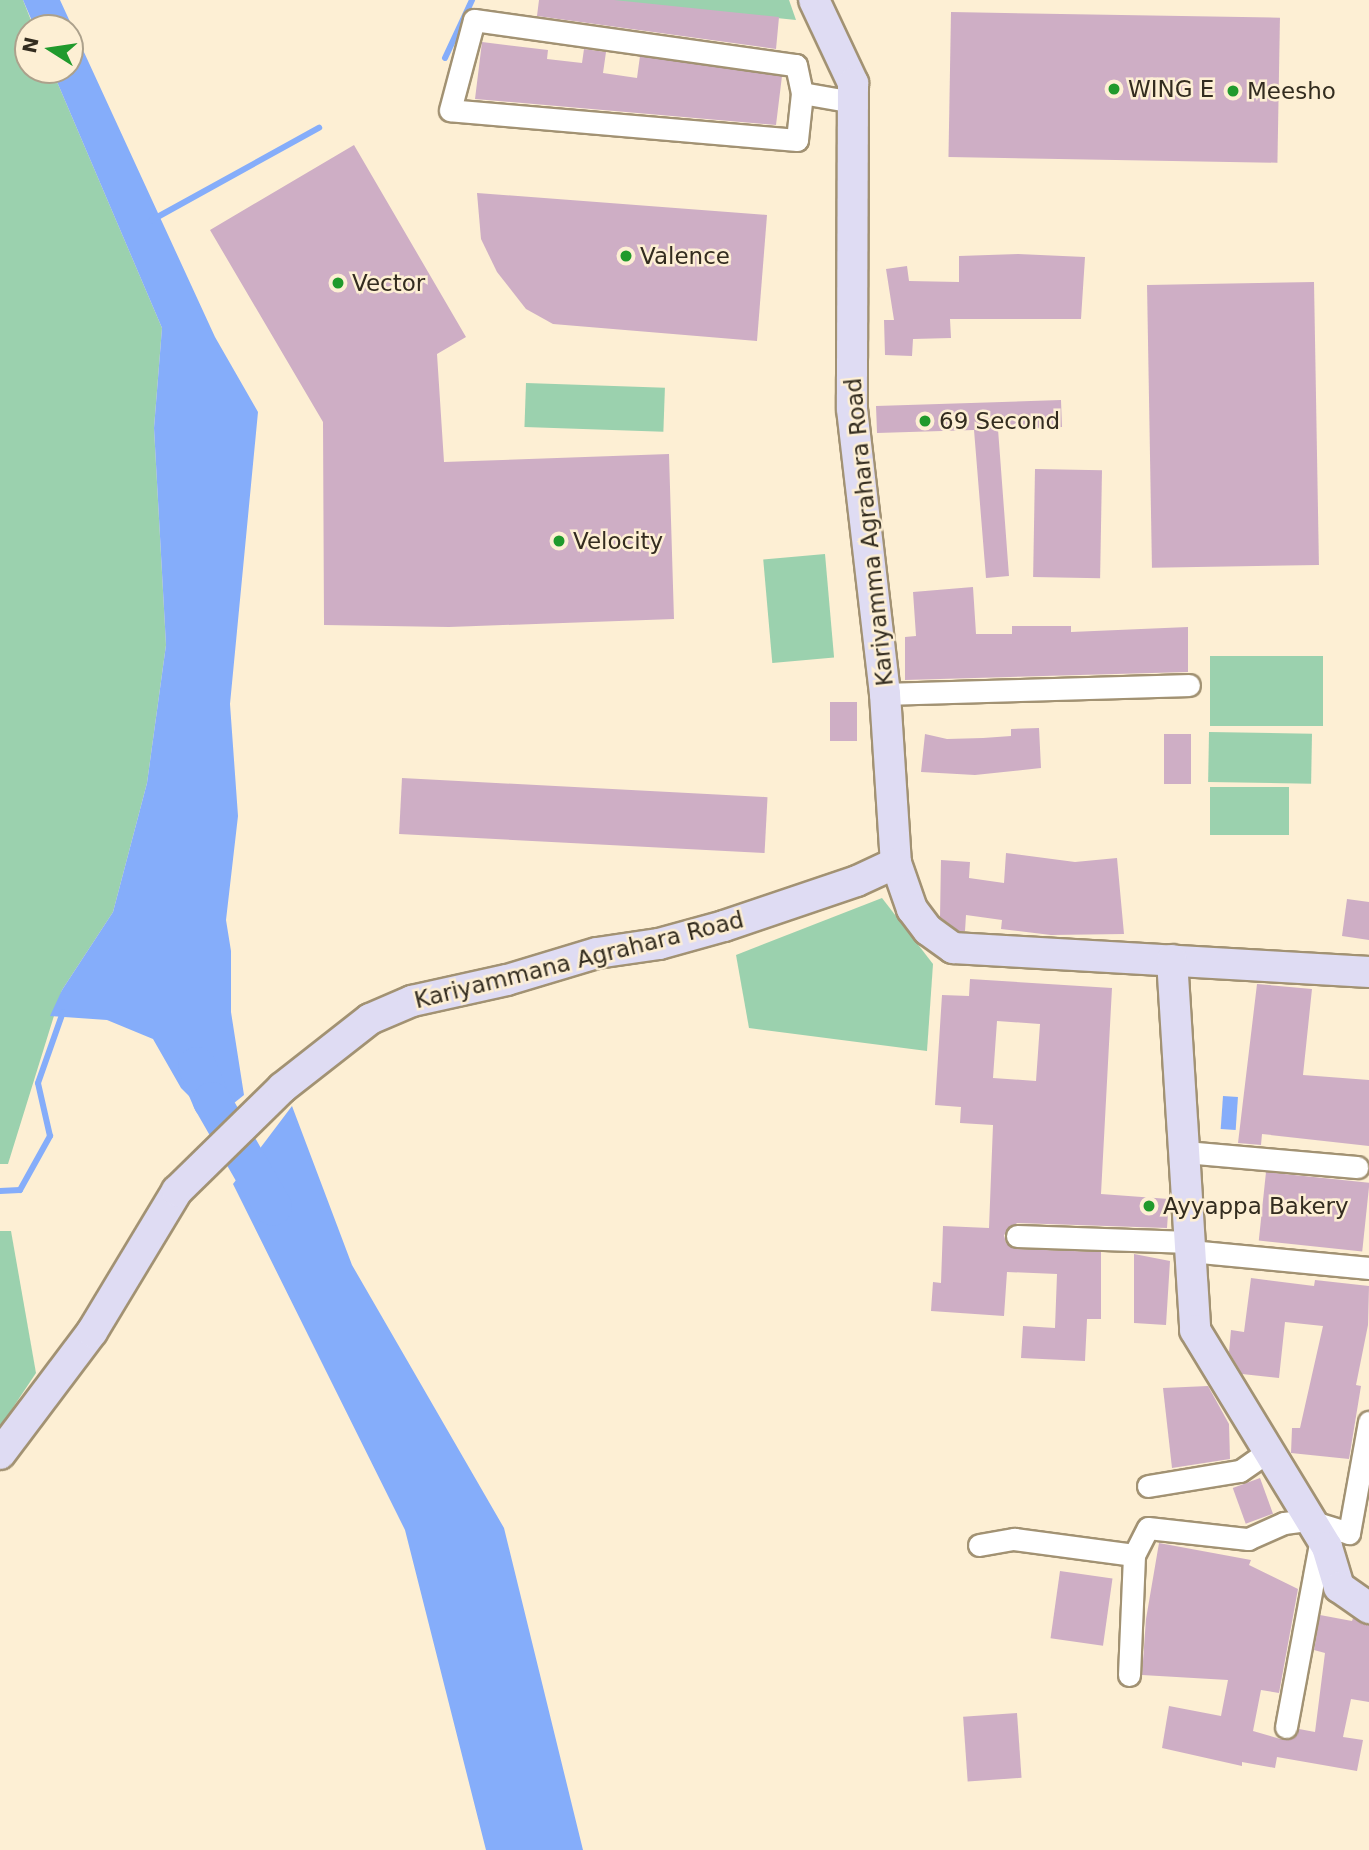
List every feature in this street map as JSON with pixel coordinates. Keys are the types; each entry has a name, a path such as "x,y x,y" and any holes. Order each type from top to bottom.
{"street":[{"name":"Kariyamma Agrahara Road","path":"814,0 853,83 852,409 885,694 897,863 912,909 928,930 953,948 1369,972"},
{"path":"474,20 796,65 802,93 797,140 450,110 474,20"},
{"path":"802,93 853,102"},
{"path":"885,694 1189,685"},
{"name":"Kariyammana Agrahara Road","path":"0,1454 92,1332 177,1191 282,1088 370,1019 412,1001 508,980 597,953 659,944 724,926 857,881 897,863"},
{"path":"1172,960 1195,1330 1314,1529 1339,1587 1369,1608"},
{"path":"1184,1152 1357,1167"},
{"path":"1017,1236 1190,1246 1369,1268"},
{"path":"1129,1675 1134,1555 1148,1528 1248,1539 1284,1523 1349,1533 1369,1422"},
{"path":"1148,1486 1240,1471 1267,1452"},
{"path":"1286,1727 1314,1529"},
{"path":"979,1545 1014,1539 1134,1555"}],"green space":[{"path":"0,0 23,0 28,14 14,14 14,84 58,84 162,328 154,428 166,645 147,783 113,912 62,990 8,1164 0,1164"},
{"path":"598,0 789,0 796,20"},
{"path":"526,383 665,388 663,432 524,427"},
{"path":"825,554 834,658 772,663 763,559"},
{"path":"1210,656 1323,656 1323,726 1210,726"},
{"path":"1209,732 1312,734 1311,784 1208,782"},
{"path":"1210,787 1289,787 1289,835 1210,835"},
{"path":"882,898 933,964 927,1051 749,1028 736,955"},
{"path":"0,1231 11,1231 36,1373 0,1427"}],"water":[{"path":"23,0 60,0 66,14 29,14"},
{"path":"84,52 215,337 258,412 230,704 238,816 226,920 231,951 231,1012 244,1095 213,1120 181,1088 153,1039 107,1020 50,1016 62,990 113,912 147,783 166,645 154,428 162,328 58,84 84,84"},
{"path":"1223,1096 1238,1097 1236,1130 1221,1129"},
{"path":"292,1106 352,1265 504,1528 583,1850 486,1850 405,1530 233,1184"}],"building":[{"path":"539,0 614,0 779,17 776,49 537,16"},
{"name":"WING E","path":"951,12 1280,18 1277,163 948,157"},
{"path":"482,42 548,50 547,59 582,63 584,49 606,52 603,73 637,78 640,56 782,76 776,125 475,99"},
{"path":"354,145 466,337 437,354 444,462 669,454 674,619 449,627 324,625 323,422 210,230"},
{"name":"Valence","path":"477,193 767,215 757,341 553,324 526,309 497,272 481,239"},
{"path":"1018,254 1085,257 1081,319 950,319 951,338 913,339 912,356 885,355 884,320 894,320 886,269 907,266 909,281 959,282 959,256"},
{"path":"1314,282 1319,565 1152,568 1147,285"},
{"path":"1061,400 1062,427 998,429 1009,576 986,578 974,430 877,433 876,406"},
{"path":"1035,469 1102,470 1100,578 1033,577"},
{"path":"973,587 976,634 1012,634 1012,626 1071,626 1071,632 1188,627 1188,672 905,680 905,637 916,636 913,592"},
{"path":"830,702 857,702 857,741 830,741"},
{"path":"1039,728 1041,768 975,775 921,772 925,734 947,739 983,738 1011,736 1011,729"},
{"path":"1164,734 1191,734 1191,784 1164,784"},
{"path":"402,778 767,797 765,853 399,834"},
{"path":"1006,853 1075,862 1117,858 1124,934 1051,935 1001,929 1002,920 966,915 965,931 959,931 940,917 941,860 970,862 969,878 1004,883"},
{"path":"1347,899 1369,902 1369,940 1342,936"},
{"path":"970,979 1112,988 1101,1194 1169,1199 1167,1228 1017,1223 1004,1235 1006,1243 1016,1249 1101,1252 1101,1319 1087,1319 1085,1361 1021,1358 1023,1326 1055,1328 1057,1274 1007,1272 1004,1316 931,1311 933,1282 941,1283 943,1226 989,1228 993,1125 960,1123 961,1107 935,1105 942,995 969,996","holes":["997,1021 1040,1024 1036,1081 993,1078"]},
{"path":"1257,984 1312,989 1303,1075 1369,1080 1369,1146 1262,1134 1261,1145 1238,1143"},
{"path":"1266,1172 1369,1183 1362,1251 1259,1241"},
{"path":"1134,1254 1170,1261 1166,1325 1134,1323"},
{"path":"1251,1278 1314,1286 1315,1280 1369,1286 1368,1325 1356,1385 1361,1386 1349,1459 1291,1453 1292,1428 1300,1428 1323,1326 1285,1322 1279,1378 1242,1374 1229,1352 1231,1330 1244,1332"},
{"path":"1208,1386 1229,1424 1230,1459 1172,1468 1163,1388"},
{"path":"1260,1478 1273,1514 1246,1524 1233,1488"},
{"path":"1159,1543 1251,1560 1249,1565 1298,1589 1279,1693 1261,1690 1253,1731 1284,1740 1299,1729 1315,1732 1325,1653 1314,1650 1320,1615 1352,1621 1353,1618 1369,1625 1369,1702 1351,1699 1343,1737 1363,1740 1357,1771 1277,1757 1275,1768 1242,1762 1242,1766 1162,1748 1169,1706 1221,1716 1228,1680 1142,1675 1146,1619"},
{"path":"1060,1571 1112,1578 1103,1646 1051,1638"},
{"path":"1017,1713 1022,1778 968,1782 963,1717"}],"waterway":[{"path":"445,58 472,0"},
{"path":"152,220 319,128"},
{"path":"0,1191 20,1190 50,1136 38,1083 63,1012"},
{"path":"197,1066 212,1101 273,1207"}],"place":[{"name":"WING E","path":"1114,89"},
{"name":"Meesho","path":"1233,91"},
{"name":"Valence","path":"626,256"},
{"name":"Vector","path":"338,283"},
{"name":"69 Second","path":"925,421"},
{"name":"Velocity","path":"559,541"},
{"name":"Ayyappa Bakery","path":"1149,1206"}]}
